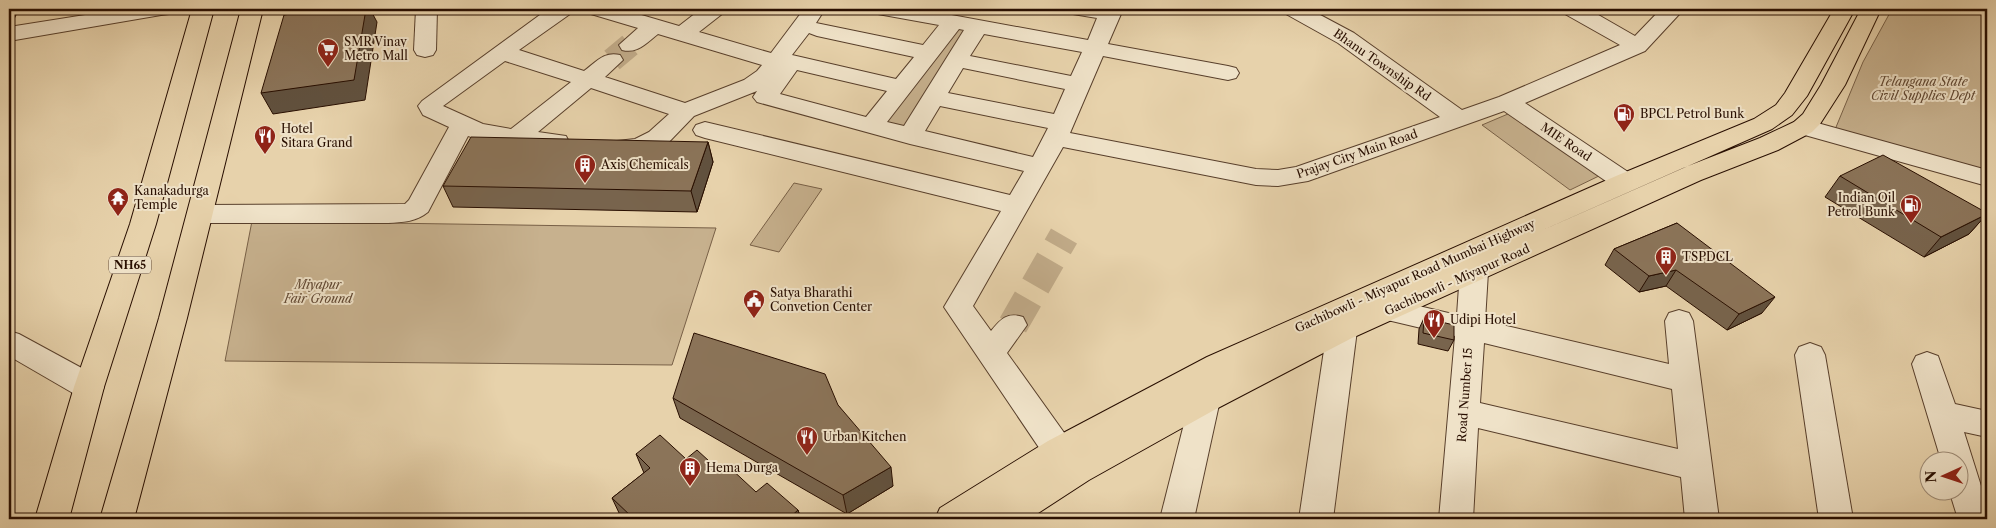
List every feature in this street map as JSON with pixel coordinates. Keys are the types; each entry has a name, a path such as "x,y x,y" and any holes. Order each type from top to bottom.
{"main road":[{"name":"NH65","path":"52,519 89,387 143,224 203,9"},
{"path":"117,519 201,214 252,9"},
{"name":"Gachibowli - Miyapur Road Mumbai Highway","path":"952,519 1059,451 1218,365 1626,182 1763,124 1784,110 1795,96 1844,9"},
{"name":"Gachibowli - Miyapur Road","path":"1001,519 1078,470 1205,400 1342,330 1803,127 1812,118 1833,85 1871,9"}],"street":[{"path":"12,39 31,9"},
{"path":"12,39 161,9"},
{"path":"425,50 426,9"},
{"path":"562,9 430,106 431,110 477,131 526,139 591,146 618,148 640,146 658,138 686,111 752,85 784,62"},
{"path":"599,9 662,24 784,62 902,87"},
{"path":"526,139 629,55 662,24 714,9"},
{"path":"886,9 1228,73"},
{"path":"1059,451 958,308 1040,167 1059,130 1110,14 1081,9"},
{"name":"Bhanu Township Rd","path":"1275,9 1298,12 1346,38 1459,119"},
{"path":"1573,9 1637,46 1673,9"},
{"path":"927,52 820,15 784,62 765,97 910,136 1040,167"},
{"path":"871,126 927,52 953,22"},
{"path":"910,136 978,25"},
{"name":"Prajay City Main Road","path":"934,98 1246,176 1278,178 1299,175 1507,102 1637,46"},
{"path":"501,52 686,111"},
{"path":"957,60 1079,85"},
{"name":"MIE Road","path":"1507,102 1626,182"},
{"path":"201,214 399,214 411,212 419,206 462,125"},
{"path":"1803,127 1987,178"},
{"path":"706,130 1018,206"},
{"name":"Road Number 15","path":"1463,517 1463,412 1474,272"},
{"path":"1388,310 1686,380"},
{"path":"1679,321 1702,519"},
{"path":"990,352 1012,325"},
{"path":"1316,519 1342,330"},
{"path":"9,342 89,387"},
{"path":"1810,355 1836,519"},
{"path":"1927,364 1954,450"},
{"path":"1177,519 1205,400"},
{"path":"1463,412 1696,467"},
{"path":"1942,414 1987,424"},
{"path":"1968,490 1978,515"}],"green space":[{"name":"Telangana State Civil Supplies Dept","path":"1892,9 1987,9 1987,173 1834,132 1863,62"},
{"path":"953,22 978,25 910,136 871,126"},
{"path":"1515,111 1603,174 1570,190 1482,125"},
{"path":"794,183 822,189 779,252 750,245"},
{"name":"Miyapur Fair Ground","path":"252,221 716,228 672,365 225,361"}],"building":[{"path":"327,9 366,9 354,80 261,93 284,15"},
{"path":"471,137 708,142 691,191 443,186"},
{"path":"1883,155 1987,214 1941,237 1840,176"},
{"path":"1677,223 1775,297 1739,314 1676,270 1649,276 1614,249"},
{"path":"1424,318 1454,325 1454,340 1423,333"},
{"name":"Urban Kitchen","path":"694,333 825,374 838,405 891,467 843,495 673,398"},
{"path":"660,435 686,459 697,450 721,472 728,466 756,492 767,483 798,510 788,519 631,519 633,518 612,498 650,468 636,454"}],"tunnel":[{"path":"612,60 630,45"},
{"path":"1013,325 1064,236"}],"place":[{"name":"SMR Vinay Metro Mall","path":"328,68"},
{"name":"BPCL Petrol Bunk","path":"1624,133"},
{"name":"Hotel Sitara Grand","path":"265,155"},
{"name":"Axis Chemicals","path":"585,184"},
{"name":"Kanakadurga Temple","path":"118,217"},
{"name":"Indian Oil Petrol Bunk","path":"1911,224"},
{"name":"TSPDCL","path":"1666,276"},
{"name":"Satya Bharathi Convetion Center","path":"754,319"},
{"name":"Udipi Hotel","path":"1434,339"},
{"name":"Urban Kitchen","path":"807,456"},
{"name":"Hema Durga","path":"690,487"}]}
